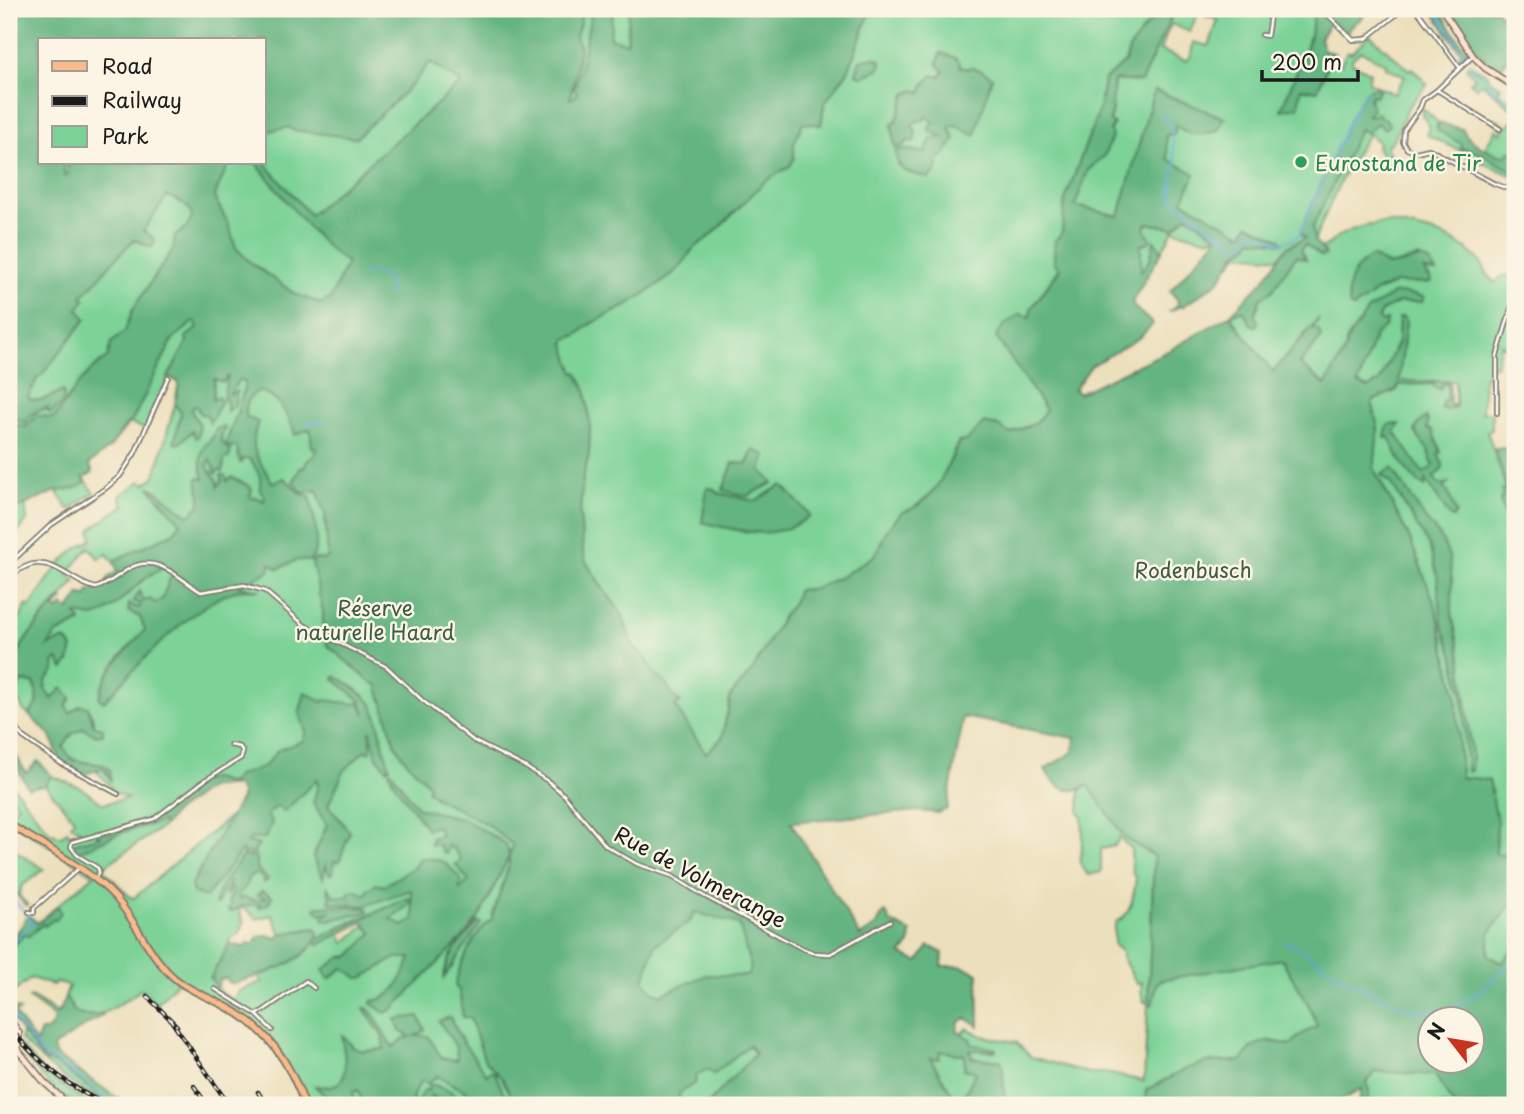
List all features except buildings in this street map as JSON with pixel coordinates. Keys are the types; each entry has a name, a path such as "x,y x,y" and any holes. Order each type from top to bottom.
{"main road":[{"path":"1443,9 1473,56 1485,68 1515,88"},
{"path":"9,824 94,879 121,904 170,974 240,1014 256,1028 279,1051 290,1067 305,1105"},
{"path":"9,1018 19,1032 18,1050 44,1082 69,1105"}],"street":[{"path":"1262,35 1267,38 1271,9"},
{"path":"1310,9 1329,16 1353,40 1366,39 1403,9"},
{"path":"1416,9 1460,68"},
{"path":"1473,56 1423,100 1404,130 1403,142 1407,149 1416,152 1429,149 1515,191"},
{"path":"1437,90 1500,129"},
{"path":"1497,412 1497,356 1515,295"},
{"path":"9,564 51,525 120,476 135,453 168,377"},
{"name":"Rue de Volmerange","path":"9,575 28,565 43,564 56,568 82,584 96,588 136,565 152,564 176,573 201,592 244,585 261,589 303,625 387,667 474,741 549,782 564,795 606,846 637,864 672,876 704,897 814,953 823,955 836,952 890,922"},
{"path":"9,721 23,737 71,770 96,780 118,794"},
{"path":"94,879 99,872 98,868 75,853 71,847 72,842 145,822 163,814 223,767 241,758 243,752 240,747 230,745"},
{"path":"34,908 78,869"},
{"path":"257,1015 306,981 314,988"},
{"path":"215,989 257,1015 272,1030"},
{"path":"256,1028 263,1021"}],"green space":[{"name":"Réserve naturelle Haard","path":"9,9 829,9 555,338 572,369 566,339 626,306 668,278 682,265 692,250 716,231 764,182 790,166 794,158 794,143 803,122 821,125 824,104 848,71 871,9 1159,9 1130,48 1125,62 1104,80 1100,107 1065,200 1062,233 1055,241 1054,262 1060,268 1031,309 1030,317 1004,350 1009,353 1046,410 1036,423 1009,434 998,426 984,424 966,441 958,442 939,487 910,511 904,511 887,530 875,555 841,577 813,589 798,590 792,605 752,671 731,695 722,738 706,753 950,1105 354,1105 353,1100 328,1099 322,1105 305,1105 279,1051 240,1014 178,981 157,1004 142,989 110,1010 93,1015 75,1012 65,997 69,986 55,982 53,985 31,978 10,995 9,949 26,934 28,936 43,924 45,926 60,909 57,906 94,875 9,820 9,814 18,805 9,794 9,781 48,830 60,837 67,831 69,834 83,832 71,825 74,819 45,785 52,776 81,788 103,804 128,798 113,792 96,771 102,768 110,779 104,765 75,760 66,753 63,747 72,734 83,728 95,735 93,718 89,710 70,713 63,688 52,699 45,689 46,681 55,669 53,663 58,658 63,668 69,662 47,647 56,634 81,622 75,613 163,538 113,561 107,554 99,559 89,547 67,574 76,581 40,621 20,649 11,643 9,645 9,638 27,605 30,607 56,569 72,552 92,540 90,530 124,505 120,496 141,481 145,484 155,476 179,381 169,377 146,429 129,423 110,447 89,464 93,472 84,477 94,493 69,510 56,491 25,504 27,521 9,542","holes":["960,66 969,70 974,135 955,125 949,128 929,178 906,172 898,165 903,149 925,153 945,137 933,119 926,116 916,121 895,146 892,125 921,92 925,83","577,373 586,391 590,425 589,454 583,477 580,513 583,552 586,562 622,614 604,597 581,558 575,497","753,450 761,470 744,493 724,490 733,463 747,464","782,485 745,532 703,522 714,489 718,493 755,501","213,779 230,784 232,782 239,787 242,796 233,814 134,898 130,897 102,868 165,825 163,822 122,832 80,851 80,841 99,838 154,819","240,908 244,908 257,919 272,915 281,934 315,928 272,971 258,976 262,982 239,991 233,1000 216,988 213,980 231,939 239,933 244,923","386,908 344,943 340,933 318,945 340,926"]},
{"name":"Rodenbusch","path":"9,9 584,9 576,36 580,49 570,99 575,97 577,92 574,89 592,9 617,9 612,17 610,38 627,43 629,9 871,9 848,71 824,104 821,125 803,123 794,143 794,158 790,166 764,182 716,231 692,250 682,265 668,278 626,306 566,339 565,344 574,373 577,372 586,391 590,425 589,454 583,477 580,513 586,562 622,614 634,648 644,656 652,671 681,703 675,706 706,753 722,738 731,695 752,671 792,605 798,590 813,589 841,577 875,555 887,530 901,513 922,502 938,485 959,442 966,441 984,423 998,426 1010,434 1036,423 1046,410 996,337 1005,324 1020,314 1030,317 1031,309 1060,269 1054,262 1055,241 1062,232 1065,200 1100,107 1104,80 1125,62 1130,48 1159,9 1175,9 1141,82 1114,80 1110,122 1114,124 1110,130 1112,137 1104,156 1088,170 1075,206 1119,216 1154,90 1224,118 1218,130 1212,132 1191,133 1175,125 1175,134 1166,135 1168,159 1195,174 1183,201 1242,234 1249,224 1282,240 1283,243 1252,239 1249,245 1235,254 1219,281 1182,307 1170,311 1177,306 1178,300 1170,291 1218,237 1187,215 1174,228 1147,223 1145,230 1151,239 1141,245 1141,272 1151,258 1154,240 1162,251 1133,300 1133,306 1153,324 1139,338 1091,366 1074,390 1079,393 1168,351 1230,315 1263,281 1287,247 1305,238 1301,230 1353,112 1367,90 1376,87 1379,89 1375,96 1371,95 1369,99 1373,109 1368,115 1370,117 1378,113 1389,125 1384,129 1377,123 1367,133 1360,129 1312,228 1315,241 1326,255 1321,256 1305,244 1301,250 1306,259 1296,256 1272,291 1260,299 1255,315 1258,322 1256,326 1251,324 1243,310 1230,316 1273,372 1319,318 1313,328 1319,330 1321,338 1300,364 1325,385 1345,351 1347,340 1368,310 1393,294 1424,297 1422,302 1400,302 1381,311 1379,319 1382,322 1387,320 1385,327 1375,336 1358,384 1368,388 1380,381 1398,342 1399,318 1403,317 1406,321 1399,381 1450,381 1450,405 1455,404 1455,380 1456,407 1445,410 1441,409 1447,399 1447,383 1442,384 1441,389 1435,388 1434,384 1399,385 1397,390 1372,401 1378,429 1374,469 1409,537 1435,604 1456,694 1461,777 1489,780 1497,821 1496,854 1515,856 1513,902 1490,932 1488,956 1503,962 1515,946 1515,1105 1454,1105 1436,1076 1486,1076 1486,1006 1416,1006 1416,1074 1375,1071 1367,1082 1368,1105 1358,1105 1362,1089 1332,1105 1145,1105 1146,1090 1186,1069 1207,1062 1241,1061 1251,1048 1263,1042 1291,1045 1299,1036 1317,1026 1310,1008 1282,959 1161,980 1157,983 1152,1005 1148,1005 1154,856 1125,838 1088,785 1068,790 1053,781 1045,769 1073,752 1075,738 963,717 947,809 938,813 918,811 791,822 860,936 877,925 886,912 890,922 911,932 910,944 901,954 918,962 929,946 943,953 942,966 961,966 978,973 979,1026 966,1018 959,1022 957,1031 971,1040 971,1044 996,1049 969,1050 972,1058 1002,1061 1005,1105 968,1105 964,1096 976,1072 964,1069 965,1055 940,1051 939,1059 930,1058 959,1105 707,1105 755,1054 749,1045 714,1074 707,1069 695,1077 696,1082 679,1094 679,1100 688,1105 516,1105 502,1078 485,1061 470,1018 463,1017 459,990 455,986 468,950 491,920 513,845 487,824 436,798 427,790 429,785 406,761 395,744 377,684 372,683 326,644 332,640 323,629 323,612 312,562 328,557 325,514 317,490 303,493 293,482 301,467 304,468 307,461 314,456 316,447 312,447 310,429 295,435 286,414 272,397 258,391 254,394 249,399 246,417 258,422 254,448 273,483 284,478 301,494 310,496 317,538 310,561 297,560 278,569 270,563 269,571 239,586 260,590 244,589 226,594 207,605 168,635 104,702 99,698 105,679 145,630 140,617 128,611 129,604 139,608 141,604 133,601 140,591 143,601 150,599 155,603 162,599 170,578 175,574 159,566 160,570 109,610 92,617 76,614 81,621 56,634 48,646 65,639 73,648 69,662 63,669 58,659 54,663 55,669 46,681 45,689 52,699 62,688 71,698 66,706 70,713 80,705 88,707 94,726 103,728 103,734 95,735 83,728 72,734 63,747 72,760 104,765 111,771 111,781 102,768 83,775 62,764 50,735 29,715 38,702 34,683 20,682 16,696 13,668 18,655 33,630 61,598 63,599 55,608 59,610 63,606 69,610 80,594 86,597 89,591 103,586 108,578 118,571 113,561 173,533 181,523 149,487 189,515 195,507 199,508 198,477 204,479 202,452 216,429 224,427 222,443 231,451 229,457 224,460 223,472 214,472 210,459 207,466 218,486 222,482 221,475 225,475 227,481 232,477 252,489 250,496 253,499 256,497 264,501 260,490 260,476 250,459 242,459 240,463 237,447 232,448 226,444 240,406 245,382 239,379 230,394 237,391 235,405 227,412 227,400 223,399 228,376 223,382 214,379 213,400 218,397 221,402 210,423 207,415 201,414 195,405 191,410 200,426 198,437 196,438 192,431 179,444 174,443 181,413 175,404 179,382 168,377 187,342 186,337 198,328 195,321 173,339 131,423 128,423 110,447 89,464 93,472 83,478 86,482 74,489 56,491 9,512 9,427 26,427 36,416 55,417 84,377 107,358 111,343 125,331 133,309 173,249 175,236 189,224 191,213 184,204 167,196 143,231 152,237 155,243 152,247 134,240 82,296 85,300 78,309 86,319 38,377 28,397 42,400 63,391 62,404 51,413 47,411 48,408 35,412 26,422 15,418 9,419","holes":["38,38 266,38 266,132 290,127 292,130 356,138 412,85 430,62 461,83 310,215 266,164 257,164 312,231 347,262 331,298 322,304 295,294 250,262 236,248 229,225 214,197 229,164 69,164 67,176 64,176 64,164 38,164","694,912 739,924 751,968 747,976 706,975 661,995 652,991 644,981 655,945 690,921"]},
{"path":"1175,9 1293,9 1314,16 1308,44 1282,110 1301,88 1317,91 1333,53 1335,54 1332,61 1341,64 1347,51 1351,53 1370,35 1409,70 1412,68 1427,84 1409,106 1398,131 1386,147 1398,169 1392,166 1388,168 1377,146 1379,143 1369,134 1345,172 1314,241 1312,228 1360,128 1381,118 1368,115 1371,95 1367,90 1353,112 1307,215 1303,228 1305,238 1292,244 1278,258 1239,254 1231,264 1228,263 1252,239 1283,243 1242,234 1183,201 1168,159 1166,135 1175,125 1224,118 1155,90 1119,216 1075,206 1088,170 1104,156 1110,130 1114,80 1141,82","holes":["1198,13 1218,20 1209,46 1193,42 1191,56 1186,61 1160,50 1171,24 1190,32","1361,51 1405,76 1394,94 1368,82 1370,72 1352,63 1352,59"]},
{"path":"1293,9 1360,9 1363,17 1349,28 1349,33 1342,33 1329,24 1320,38 1323,49 1333,53 1317,91 1301,88 1298,107 1281,110 1308,44 1314,16"},
{"path":"1431,9 1439,9 1466,51 1467,55 1463,61 1459,57 1461,52"},
{"path":"1448,9 1496,9 1515,34 1515,51 1498,71 1477,52"},
{"path":"941,53 956,58 960,66 980,70 992,77 975,135 955,125 949,128 955,139 944,156 938,157 937,170 929,178 901,167 896,150 925,153 931,139 943,137 929,131 930,126 935,123 926,116 924,120 916,121 912,126 916,132 914,141 895,147 892,124 896,122 906,94 914,90 921,92 933,75 940,77 944,71 937,64"},
{"path":"872,57 881,60 880,68 863,77 856,74 860,60"},
{"path":"1469,64 1488,75 1489,80 1501,87 1498,92 1515,103 1515,111 1482,83 1477,88 1470,83 1475,78 1466,68"},
{"path":"1422,108 1439,123 1436,126 1462,144 1463,150 1476,151 1490,157 1515,172 1515,177 1464,156 1463,152 1427,135 1430,127 1422,115"},
{"path":"1515,117 1515,155 1510,152 1507,156 1500,156 1485,148 1496,129 1501,133 1503,129 1492,121 1493,119 1507,127"},
{"path":"1439,123 1463,129 1475,143 1495,154 1507,156 1509,151 1515,155 1515,172 1471,149 1461,149 1461,144 1437,130"},
{"path":"1186,214 1218,237 1205,239 1173,230 1162,251 1154,241 1151,258 1141,273 1141,245 1149,242 1145,230 1147,223 1174,228"},
{"path":"1390,223 1424,230 1457,243 1479,260 1495,283 1503,275 1510,277 1515,270 1515,354 1501,344 1496,366 1490,366 1489,375 1484,375 1482,413 1492,412 1492,430 1487,431 1507,490 1500,500 1507,521 1515,574 1515,856 1496,854 1497,821 1461,778 1456,694 1435,604 1409,537 1374,469 1378,429 1372,401 1397,390 1398,384 1434,384 1441,388 1441,384 1447,383 1447,399 1442,409 1456,406 1455,381 1399,381 1406,321 1399,318 1398,342 1380,381 1368,388 1358,384 1375,336 1385,326 1379,319 1381,311 1400,302 1422,302 1393,294 1347,340 1345,351 1326,385 1300,364 1320,338 1312,328 1313,325 1273,372 1230,315 1243,310 1251,324 1260,299 1272,291 1296,256 1304,259 1301,250 1305,244 1321,256 1325,252 1318,248 1326,247 1339,236 1355,229","holes":["1418,257 1431,263 1422,270 1431,282 1396,283 1377,291 1354,307 1384,264 1394,265"]},
{"path":"1372,256 1392,265 1421,258 1436,272 1424,271 1431,282 1396,283 1377,291 1354,308 1350,307 1348,291 1352,277 1365,260"},
{"path":"1426,417 1427,429 1432,430 1443,464 1442,470 1433,477 1440,485 1448,483 1443,488 1448,492 1456,513 1453,518 1426,480 1425,487 1418,482 1399,459 1389,437 1385,438 1390,424 1400,424 1395,432 1423,473 1434,466 1428,450 1415,431"},
{"path":"1504,448 1507,453 1511,448 1515,448 1515,574 1507,521 1500,500 1503,496 1501,490 1506,489 1495,449"},
{"path":"753,450 766,455 761,470 773,483 747,496 723,490 733,463 747,464"},
{"path":"1392,468 1426,520 1440,536 1449,556 1452,614 1461,658 1472,755 1471,771 1467,772 1462,693 1453,654 1442,624 1437,574 1429,546 1391,483 1381,475"},
{"path":"782,485 810,515 798,524 772,532 758,532 702,522 707,488 755,501"},
{"path":"336,676 359,691 374,708 390,768 387,769 377,757 370,730 370,753 365,750 344,771 328,805 350,832 339,862 334,861 332,874 329,874 326,865 323,878 313,857 327,825 313,803 318,786 317,779 284,812 277,806 267,815 272,823 265,838 250,839 247,842 259,845 254,851 258,870 268,879 264,883 260,875 254,874 247,879 248,883 238,896 240,900 243,897 251,900 267,899 257,895 262,891 272,897 269,903 259,908 259,904 242,906 231,912 227,909 231,906 228,902 233,893 229,886 230,880 227,886 229,893 227,895 224,890 215,905 226,879 243,855 251,858 251,853 243,853 242,850 206,897 193,893 191,885 242,797 238,786 210,787 173,814 165,825 162,822 122,832 80,851 74,849 75,843 100,837 101,835 96,835 96,830 110,833 154,819 205,780 213,779 230,784 237,776 265,766 278,750 303,741 306,731 299,714 305,692 323,702 359,702 365,714 361,701 334,679"},
{"path":"20,682 35,683 38,702 29,715 16,696"},
{"path":"9,743 26,773 38,761 52,776 45,785 28,788 9,753"},
{"path":"391,771 418,808 464,819 506,844 509,856 481,914 467,933 393,1009 385,1013 372,1004 372,1001 380,1000 392,992 411,958 396,958 362,978 343,968 329,979 323,970 341,957 350,956 372,933 363,922 318,945 315,940 301,956 265,973 231,984 226,978 219,980 215,988 213,980 210,979 229,944 245,947 257,938 267,935 277,938 281,934 315,928 317,939 408,898 411,903 389,920 392,919 403,926 414,919 411,890 364,906 331,903 327,886 334,896 348,897 349,892 355,890 366,895 376,884 384,886 414,867 420,858 434,859 449,866 462,881 460,889 469,881 455,864 461,860 454,849 448,846 446,853 441,851 440,845 431,845 432,838 441,835 437,826 427,829 396,786 389,773"},
{"path":"1088,784 1125,838 1154,856 1148,1002 1144,1002 1141,993 1142,982 1137,984 1122,957 1122,952 1114,945 1116,922 1122,919 1129,909 1134,892 1136,879 1132,872 1131,849 1120,838 1114,846 1101,849 1101,872 1088,875 1080,863 1083,834 1079,811 1080,790"},
{"path":"9,843 17,852 44,869 22,886 19,896 28,905 26,906 9,886"},
{"path":"1515,890 1515,911 1512,917 1515,921 1515,946 1503,962 1488,956 1490,932 1513,902"},
{"path":"57,906 61,912 56,920 45,926 43,924 28,936 25,934 9,949 9,940 20,929 28,915 38,923"},
{"path":"317,906 367,908 368,912 325,921 323,917 331,912 321,914 315,909"},
{"path":"478,922 481,923 444,978 452,955"},
{"path":"1282,958 1311,1008 1318,1026 1299,1036 1291,1045 1268,1040 1241,1061 1207,1062 1144,1099 1145,1105 1005,1105 1002,1061 972,1058 969,1049 996,1051 970,1044 971,1040 961,1034 967,1028 982,1036 1016,1042 1031,1057 1088,1073 1105,1073 1144,1081 1148,1005 1152,1005 1157,983 1161,980"},
{"path":"31,997 58,1013 65,997 78,1014 104,1014 53,1047 55,1055 116,1097 137,1105 112,1105 103,1102 97,1094 71,1075 48,1060 46,1062 9,1015 9,1006 20,1010 15,1014 36,1043 41,1031 47,1031 52,1026 54,1017 29,999"},
{"path":"364,1008 375,1016 393,1047 410,1037 400,1031 396,1019 419,1016 425,1030 415,1036 428,1036 442,1058 457,1060 456,1047 439,1021 450,1017 462,1041 487,1075 490,1071 495,1073 503,1092 514,1105 480,1105 467,1092 437,1076 428,1084 421,1081 413,1095 412,1105 363,1105 358,1090 353,1092 354,1105 340,1105 336,1100 326,1097 315,1086 328,1087 342,1079 345,1064 342,1035 354,1048 363,1051 384,1049 382,1036"},
{"path":"22,1033 46,1062 48,1060 77,1079 103,1102 49,1066 20,1039"},
{"path":"19,1044 48,1076 90,1105 79,1104 60,1094 43,1078 21,1051"},
{"path":"940,1051 965,1055 976,1072 964,1096 968,1105 959,1105 929,1057"},
{"path":"1375,1071 1436,1076 1454,1105 1368,1105 1367,1082"},
{"path":"434,1085 453,1092 461,1105 447,1105 431,1096 434,1103 439,1105 415,1105 425,1090 428,1091 429,1086"}],"waterway":[{"path":"1433,9 1452,34 1465,59"},
{"path":"1469,64 1491,87 1515,103"},
{"path":"1162,114 1171,125 1175,164 1171,191 1173,200 1238,247 1242,247 1252,232 1279,242 1299,235 1353,112 1367,90"},
{"path":"362,273 372,272 388,279 388,295"},
{"path":"307,426 309,422 325,422"},
{"path":"9,893 33,923 9,946"},
{"path":"1284,942 1341,977 1391,1001"},
{"path":"1394,1003 1406,1008 1428,1011 1450,1008 1471,997 1515,962"},
{"path":"9,1011 41,1053 82,1079 100,1095 122,1105"}],"railway":[{"path":"147,996 177,1026"},
{"path":"170,1019 229,1105"},
{"path":"9,1027 30,1051 54,1072 79,1090 108,1105"},
{"path":"194,1086 207,1105"},
{"path":"258,1092 266,1105"}],"place":[{"name":"Eurostand de Tir","path":"1301,162"}]}
